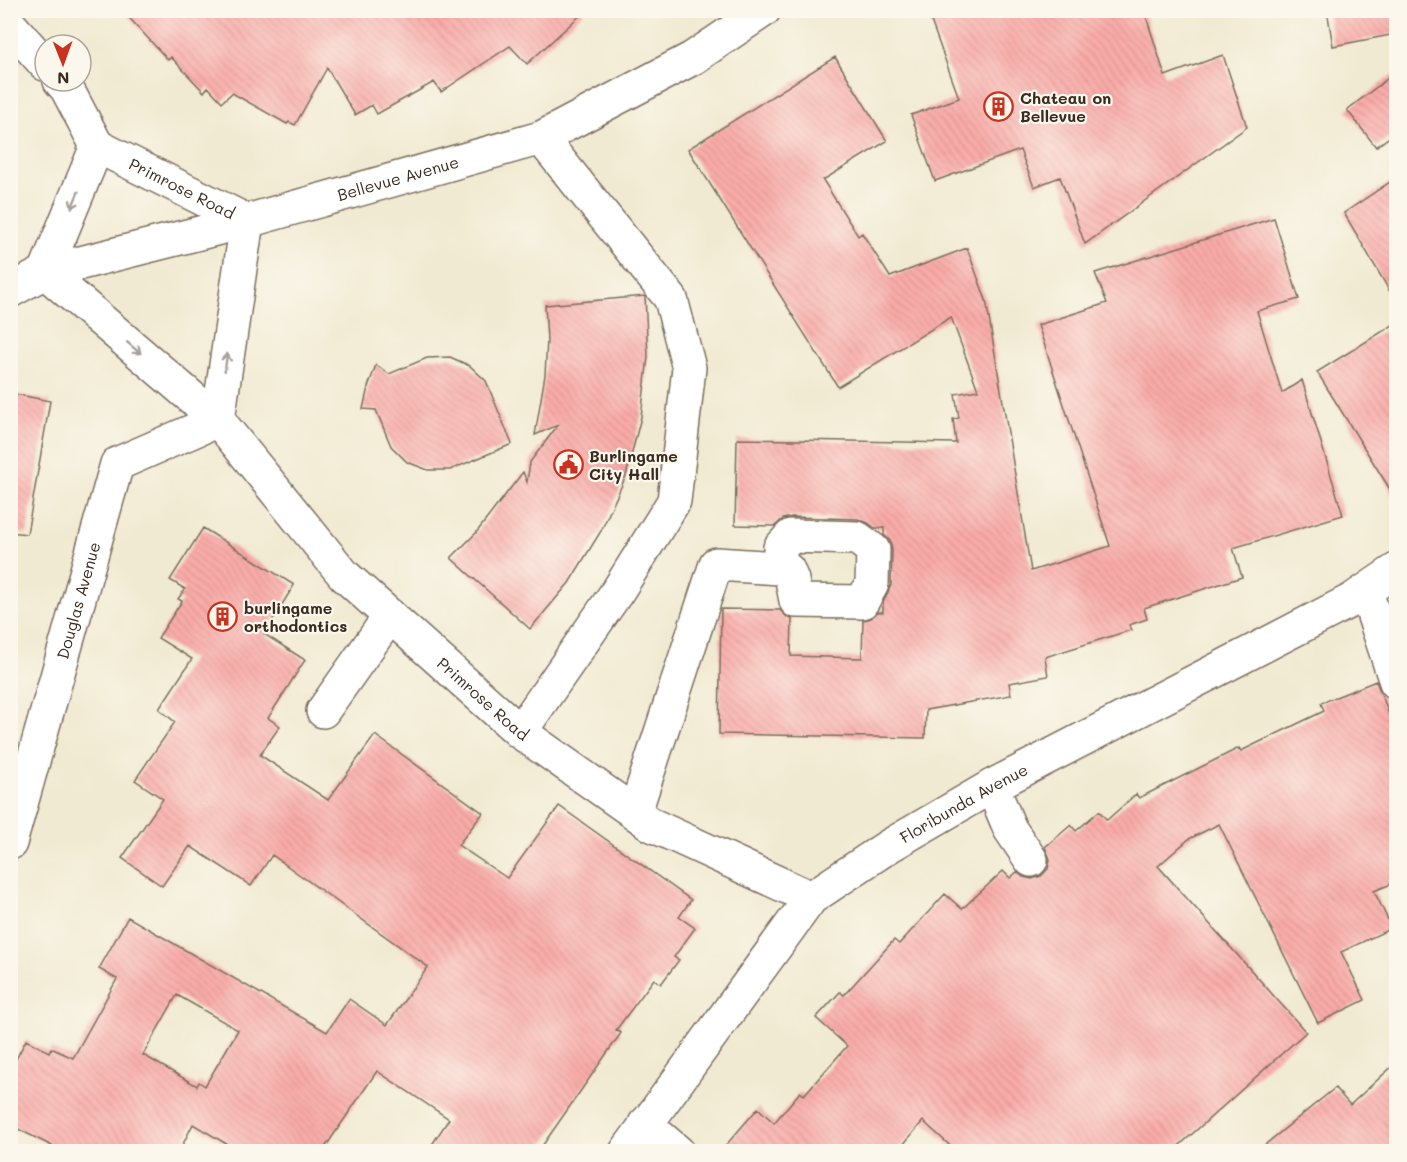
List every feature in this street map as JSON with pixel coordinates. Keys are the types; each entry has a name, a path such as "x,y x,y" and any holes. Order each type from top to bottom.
{"street":[{"name":"Bellevue Avenue","path":"10,291 45,272 247,221 541,138 693,58 764,10"},
{"path":"10,25 33,51"},
{"path":"45,272 97,146 69,93"},
{"path":"520,732 619,589 674,501 689,368 671,299 541,138"},
{"name":"Primrose Road","path":"97,146 247,221 218,420"},
{"name":"Primrose Road","path":"45,272 218,420 344,575 520,732 652,825 811,898"},
{"name":"Douglas Avenue","path":"10,843 117,464 218,420"},
{"path":"634,812 716,564 780,568"},
{"name":"Floribunda Avenue","path":"626,1152 811,898 889,846 992,786 1372,597 1396,570"},
{"path":"1372,597 1396,682"},
{"path":"323,711 390,616"},
{"path":"992,786 1010,829 1031,860"},
{"path":"645,1124 678,1152"}],"building":[{"path":"122,10 586,10 527,64 510,46 441,92 434,82 377,114 372,105 355,115 327,68 295,125 289,122 287,124 232,93 222,102 208,87 204,92 171,57 168,60"},
{"path":"927,10 1144,10 1165,76 1223,55 1247,127 1085,244 1060,177 1034,187 1020,150 935,181 911,115 959,98"},
{"path":"1327,10 1396,10 1396,34 1333,46"},
{"path":"835,57 887,141 823,180 858,236 862,233 890,277 967,248 986,300 1031,571 1110,546 1038,325 1107,303 1095,273 1274,218 1299,299 1257,311 1282,393 1302,380 1343,515 1233,548 1242,577 1144,608 1147,619 1129,625 1131,630 1045,657 1048,676 1009,683 1011,695 926,710 925,738 719,734 721,609 780,610 792,619 791,656 862,658 863,620 871,618 877,612 883,612 883,603 891,585 892,550 890,541 884,535 884,528 875,528 858,519 792,517 783,519 775,526 735,525 737,439 956,443 953,419 959,418 955,394 978,390 951,317 838,387 688,149"},
{"path":"1396,72 1396,132 1376,147 1347,110"},
{"path":"1396,178 1396,302 1344,213"},
{"name":"Burlingame City Hall","path":"645,296 648,357 641,417 626,476 601,531 569,583 530,629 451,558 476,533 523,472 527,482 530,462 558,425 535,435 545,375 547,340 545,305"},
{"path":"1396,323 1396,499 1317,372"},
{"path":"450,357 470,366 486,381 512,444 450,470 428,470 407,462 391,446 376,410 363,409 376,365 389,374 427,358"},
{"path":"10,393 50,401 27,534 10,532"},
{"path":"203,528 294,585 264,634 305,660 268,718 280,726 260,755 328,800 375,735 483,813 458,845 507,878 559,806 691,900 679,917 695,928 674,957 679,960 661,984 654,979 616,1030 621,1033 538,1152 427,1152 449,1119 377,1071 322,1152 240,1152 193,1124 179,1152 64,1152 10,1125 10,1071 26,1040 49,1052 51,1048 73,1058 117,979 99,969 128,917 327,1032 349,999 387,1025 428,967 272,855 251,886 190,846 162,886 122,858 163,799 135,780 175,722 159,709 192,659 158,638 182,601 178,599 185,589 170,580","holes":["177,995 238,1030 205,1086 199,1082 197,1086 143,1055"]},
{"path":"1376,681 1396,731 1396,882 1374,891 1392,928 1341,952 1365,1000 1318,1023 1219,824 1189,839 1158,866 1306,1032 1172,1152 957,1152 923,1121 897,1152 720,1152 758,1108 774,1123 800,1092 804,1095 847,1046 816,1018 840,992 844,995 894,940 899,944 945,894 962,909 1003,871 1010,878 1017,872 1023,877 1032,879 1041,876 1048,869 1050,859 1045,847 1071,825 1076,831 1099,811 1107,820 1136,794 1139,798 1239,748 1241,751 1324,711 1321,703"},
{"path":"1396,1063 1396,1152 1256,1152 1335,1088 1350,1105"}],"place":[{"name":"Chateau on Bellevue","path":"999,107"},
{"name":"Burlingame City Hall","path":"568,465"},
{"name":"burlingame orthodontics","path":"223,617"}]}
